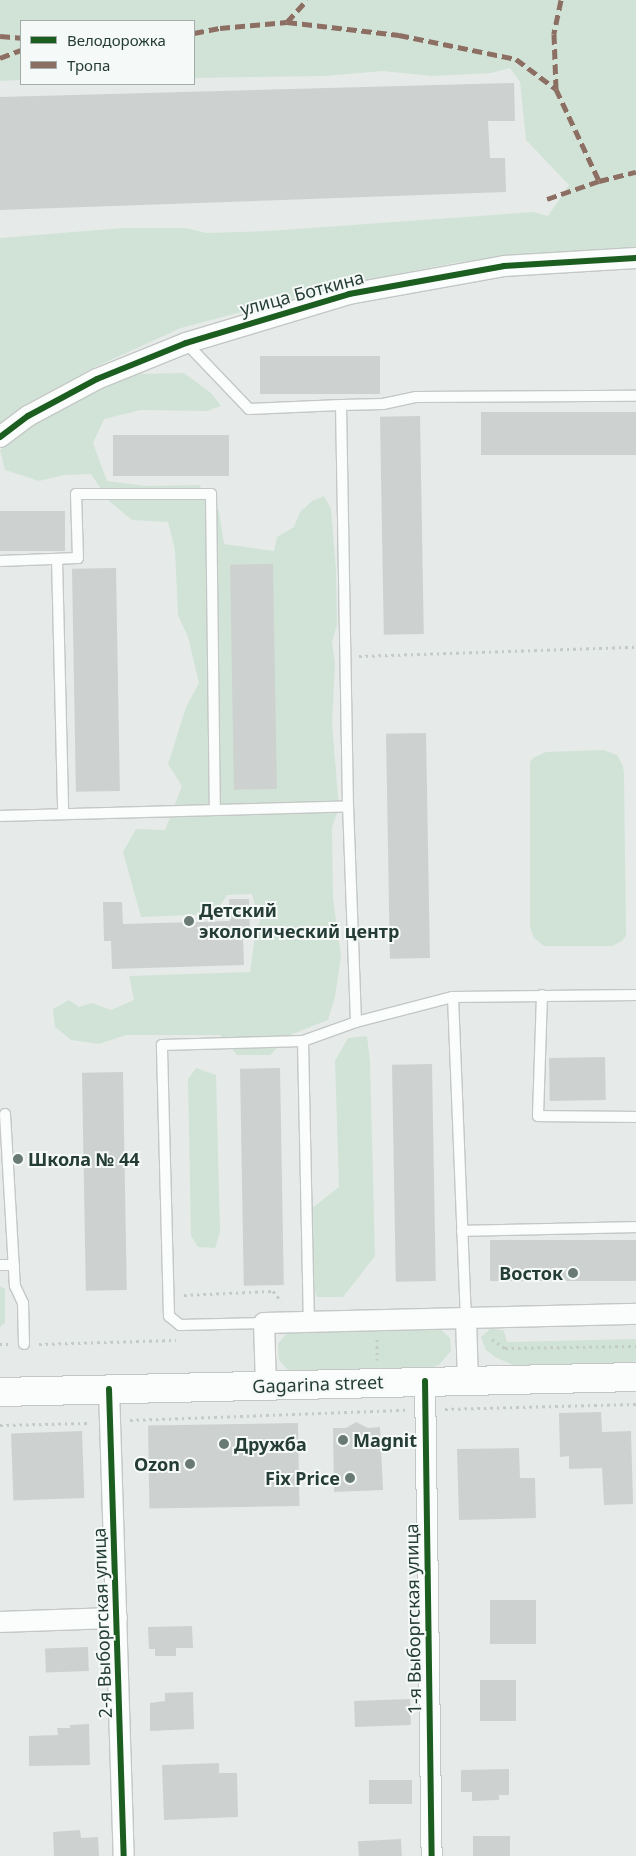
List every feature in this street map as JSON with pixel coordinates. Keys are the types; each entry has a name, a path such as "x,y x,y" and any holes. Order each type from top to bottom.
{"main road":[{"name":"Gagarina street","path":"0,1392 636,1377"}],"street":[{"name":"улица Боткина","path":"0,437 28,416 97,380 186,343 348,294 504,266 636,258"},
{"path":"266,1386 264,1323 636,1314"},
{"path":"466,1318 468,1380"},
{"name":"1-я Выборгская улица","path":"425,1381 432,1856"},
{"name":"2-я Выборгская улица","path":"108,1389 124,1856"},
{"path":"0,1622 117,1618"}],"lane":[{"path":"186,343 250,409 383,404 416,397 636,396"},
{"path":"341,405 348,806 356,1022"},
{"path":"0,561 78,558 76,494 211,494 215,810"},
{"path":"57,559 63,813"},
{"path":"0,816 348,806"},
{"path":"542,995 538,1116 636,1117"},
{"path":"264,1323 180,1325 169,1316 162,1045 303,1041 356,1022 453,997 636,995"},
{"path":"453,997 466,1318"},
{"path":"303,1041 309,1322"},
{"path":"5,1114 15,1286 23,1303 24,1344"},
{"path":"462,1232 636,1227"},
{"path":"0,1265 14,1265"}],"path":[{"path":"345,657 636,647"},
{"path":"0,1425 636,1404"}],"green space":[{"path":"0,0 636,0 636,250 504,256 454,263 346,284 181,328 93,368 23,406 0,423 0,238 123,228 186,228 206,233 268,231 533,212 548,216 569,185 526,140 520,82 510,68 491,73 432,76 383,71 324,76 195,78 195,20 20,20 20,80 0,81"},
{"path":"184,373 211,393 221,406 207,411 141,410 104,419 93,443 107,481 145,486 199,485 219,511 224,544 274,551 277,537 294,527 300,512 312,501 324,496 331,509 336,569 337,625 332,642 335,664 332,723 339,808 332,827 333,899 341,956 335,997 328,1020 290,1035 270,1055 237,1055 220,1035 126,1035 99,1044 71,1040 55,1027 53,1009 69,1000 79,1007 92,1003 111,1010 134,1000 129,976 250,972 256,929 260,922 252,894 227,895 215,914 141,917 123,852 136,829 165,830 182,786 168,764 186,707 199,683 188,637 178,615 175,550 168,522 132,520 109,501 91,474 64,475 39,481 5,470 0,450 34,425 102,388 137,374"},
{"path":"603,750 617,755 623,766 624,774 626,936 622,941 612,946 544,946 534,938 530,927 530,762 533,758 546,752"},
{"path":"367,1036 370,1061 375,1256 343,1297 317,1297 309,1274 307,1212 339,1187 335,1061 348,1038"},
{"path":"196,1068 216,1075 220,1232 215,1248 198,1247 191,1236 188,1079"},
{"path":"0,1286 5,1289 5,1323 0,1327"},
{"path":"439,1328 450,1338 451,1351 439,1365 428,1369 297,1372 287,1369 279,1360 278,1344 285,1335 294,1331"},
{"path":"491,1328 504,1331 507,1342 636,1339 636,1366 527,1368 515,1366 495,1357 486,1350 481,1337"}],"building":[{"path":"514,83 515,121 488,121 490,158 505,158 506,192 0,210 0,97"},
{"path":"260,356 380,356 380,394 260,394"},
{"path":"481,412 636,412 636,455 481,455"},
{"path":"420,416 424,634 384,635 380,417"},
{"path":"113,435 229,435 229,476 113,476"},
{"path":"0,511 65,511 65,551 0,551"},
{"path":"273,564 277,789 234,790 230,565"},
{"path":"116,568 120,791 76,792 72,569"},
{"path":"426,733 430,958 390,959 386,734"},
{"path":"229,899 249,899 250,938 243,938 244,965 112,969 111,941 104,941 103,902 122,902 123,924 230,921"},
{"path":"605,1057 606,1100 550,1101 549,1058"},
{"path":"432,1064 436,1281 396,1282 392,1065"},
{"path":"280,1068 284,1285 244,1286 240,1069"},
{"path":"123,1072 127,1290 86,1291 82,1073"},
{"path":"490,1240 636,1240 636,1281 490,1281"},
{"path":"601,1412 602,1432 631,1431 633,1504 604,1505 602,1468 569,1469 569,1456 560,1457 559,1413"},
{"path":"356,1422 368,1428 380,1427 383,1490 334,1492 333,1428 346,1428"},
{"path":"298,1423 299,1506 149,1509 148,1426"},
{"path":"82,1431 84,1498 13,1500 11,1433"},
{"path":"519,1448 520,1478 535,1478 536,1518 459,1520 457,1449"},
{"path":"490,1600 536,1600 536,1644 490,1644"},
{"path":"192,1626 193,1648 176,1648 176,1656 155,1656 155,1649 149,1649 148,1627"},
{"path":"88,1647 89,1671 46,1672 45,1649"},
{"path":"480,1680 516,1680 516,1721 480,1721"},
{"path":"193,1692 194,1729 150,1731 150,1703 165,1701 165,1693"},
{"path":"410,1699 411,1725 355,1727 354,1701"},
{"path":"89,1724 90,1765 29,1766 29,1736 58,1735 57,1728 70,1728 70,1725"},
{"path":"219,1763 219,1773 237,1773 238,1817 164,1820 162,1765"},
{"path":"509,1769 509,1795 499,1795 499,1800 472,1801 472,1792 461,1792 461,1770"},
{"path":"369,1780 412,1780 412,1804 369,1804"},
{"path":"80,1830 81,1838 98,1837 99,1856 54,1856 53,1832"},
{"path":"473,1836 510,1836 510,1856 473,1856"},
{"path":"401,1839 402,1856 359,1856 358,1841"}],"marked path":[{"path":"287,22 307,0"},
{"path":"561,0 554,34 556,89 599,181"},
{"path":"195,33 220,28 287,22 399,35 516,59 556,89"},
{"path":"0,36 20,38"},
{"path":"0,58 20,50"},
{"path":"547,199 599,181 636,172"}],"cycle path":[{"path":"0,437 28,416 97,379 186,343 349,294 504,266 636,258"},
{"path":"425,1381 432,1856"},
{"path":"109,1389 124,1856"}],"place":[{"name":"Детский экологический центр","path":"189,921"},
{"name":"Школа № 44","path":"18,1159"},
{"name":"Восток","path":"573,1273"},
{"name":"Magnit","path":"343,1440"},
{"name":"Дружба","path":"224,1444"},
{"name":"Ozon","path":"190,1464"},
{"name":"Fix Price","path":"350,1478"}]}
